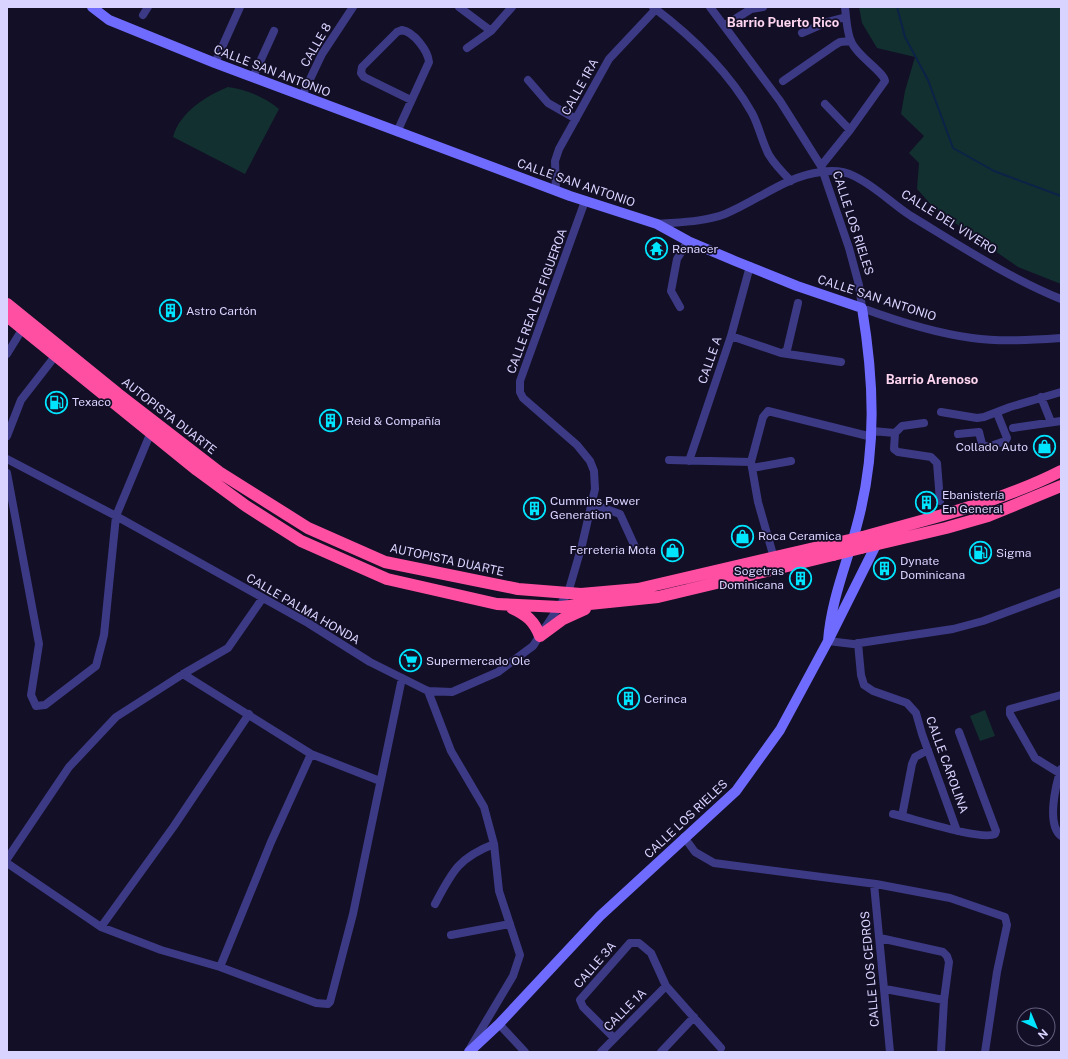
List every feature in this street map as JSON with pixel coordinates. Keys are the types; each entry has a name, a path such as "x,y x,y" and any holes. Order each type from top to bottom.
{"highway":[{"name":"AUTOPISTA DUARTE","path":"7,304 205,462 263,501 308,528 385,562 518,589 581,594 638,589 860,537"},
{"name":"AUTOPISTA DUARTE","path":"7,316 56,354 197,470 246,506 301,541 387,579 509,606 560,607 598,604 658,596 833,555 860,537"},
{"path":"860,537 984,503 1016,492 1061,471"},
{"path":"860,537 877,543 946,528 988,516 1061,486"},
{"path":"509,606 530,618 535,624 540,636 563,619 598,604"}],"street":[{"name":"CALLE SAN ANTONIO","path":"92,7 109,20 214,63 556,191 656,224 688,241 797,286 885,316 972,338 1020,340 1061,338"},
{"path":"143,15 148,7"},
{"path":"214,63 240,7"},
{"name":"CALLE 8","path":"302,96 322,54 353,7"},
{"path":"459,7 491,31"},
{"path":"467,48 491,31 512,7"},
{"name":"CALLE LOS RIELES","path":"710,7 780,101 822,169 849,248 859,285 870,370 872,434 860,537 840,580 829,627 828,641"},
{"path":"822,169 883,87 885,79 864,60 851,41 845,7"},
{"path":"654,8 709,56 723,71 752,114 770,156 776,166 791,181"},
{"name":"CALLE 1RA","path":"556,191 555,161 558,149 610,59 654,8"},
{"path":"724,26 751,9 757,8"},
{"path":"802,33 827,22 846,17"},
{"path":"396,132 428,68 429,57 410,34 402,30 397,32 362,67 361,72 364,77 411,100"},
{"path":"253,77 274,31"},
{"path":"783,81 840,42 851,41"},
{"path":"528,80 548,103 576,119"},
{"path":"825,104 850,130"},
{"name":"CALLE DEL VIVERO","path":"656,224 704,220 744,205 807,174 822,169 840,172 854,176 877,190 911,216 963,248 1031,285 1061,299"},
{"name":"CALLE REAL DE FIGUEROA","path":"568,593 592,504 595,489 594,471 590,462 577,446 523,398 520,392 520,381 585,201"},
{"path":"680,307 671,291 676,259 688,241"},
{"name":"CALLE A","path":"689,461 730,336 750,266"},
{"path":"784,352 787,350 798,303"},
{"path":"7,354 23,328"},
{"path":"730,336 793,355 842,362"},
{"path":"7,436 21,400 56,354"},
{"path":"941,412 977,418 1061,392"},
{"path":"1041,397 1051,422"},
{"path":"774,558 758,502 752,465 763,417 768,410 872,434 895,433"},
{"path":"958,434 979,432 982,444 988,447 1005,441 1007,438 997,413"},
{"path":"1013,428 1061,421"},
{"path":"924,423 902,426 895,433 894,449 935,459 937,463 940,501"},
{"path":"7,473 39,644 31,695 36,706 45,705 96,666 104,635 116,516 151,432"},
{"path":"669,460 675,458 689,461 752,465 791,461"},
{"name":"CALLE PALMA HONDA","path":"7,459 116,516 262,599 308,623 370,662 428,691 452,692 498,672 533,646 568,593"},
{"path":"592,504 620,514 636,549"},
{"name":"CALLE LOS RIELES","path":"468,1052 499,1024 600,916 741,785 780,730 828,641 877,543"},
{"path":"828,641 845,644 858,644 967,626 1061,592"},
{"path":"7,859 69,767 116,717 183,674 228,648 262,599"},
{"name":"CALLE CAROLINA","path":"858,644 861,676 864,685 873,691 907,703 916,713 957,831"},
{"path":"183,674 311,754 380,780"},
{"path":"7,863 101,927 161,950 220,968 325,1005 330,1002 353,914 402,678"},
{"path":"428,691 451,751 484,807 494,844 499,890 520,955 513,976 468,1052"},
{"path":"1061,695 1010,709 1013,720 1035,758 1060,772 1053,798 1056,828 1061,836"},
{"path":"101,927 174,826 249,714"},
{"path":"893,814 957,831 990,836 995,834 996,831 959,732"},
{"path":"902,816 912,764 915,757 928,750"},
{"path":"220,968 271,842 311,754"},
{"path":"684,838 695,852 714,863 874,884 950,898 1005,917 1007,925 997,972 985,1052"},
{"path":"435,904 460,863 476,851 494,844"},
{"name":"CALLE LOS CEDROS","path":"874,884 890,1052"},
{"path":"451,935 510,924"},
{"path":"880,938 943,952 947,956 950,962 944,1000 941,1052"},
{"name":"CALLE 3A","path":"614,1038 583,1007 580,1000 630,943 639,943 651,953 666,986 722,1048"},
{"name":"CALLE 1A","path":"601,1052 666,986"},
{"path":"885,989 944,1000"},
{"path":"661,1052 694,1017"},
{"path":"499,1024 525,1052"}],"green space":[{"path":"859,7 1061,7 1061,284 1018,267 935,209 917,189 919,163 909,153 924,136 901,114 905,91 915,57 877,48 862,23"},
{"path":"228,87 255,94 267,100 279,109 245,174 173,137 181,120 195,106 211,95"},
{"path":"985,710 995,736 980,741 970,716"}],"waterway":[{"path":"897,7 905,37 928,80 953,148 994,171 1061,196"}],"place":[{"name":"Renacer","path":"656,249"},
{"name":"Astro Cartón","path":"170,311"},
{"name":"Texaco","path":"56,402"},
{"name":"Reid & Compañía","path":"330,421"},
{"name":"Collado Auto","path":"1044,447"},
{"name":"Ebanistería En General","path":"927,502"},
{"name":"Cummins Power Generation","path":"535,508"},
{"name":"Roca Ceramica","path":"743,536"},
{"name":"Ferreteria Mota","path":"672,550"},
{"name":"Sigma","path":"981,553"},
{"name":"Dynate Dominicana","path":"884,568"},
{"name":"Sogetras Dominicana","path":"800,578"},
{"name":"Supermercado Ole","path":"410,661"},
{"name":"Cerinca","path":"629,699"}],"district":[{"name":"Barrio Puerto Rico","path":"783,22"},
{"name":"Barrio Arenoso","path":"932,379"}]}
